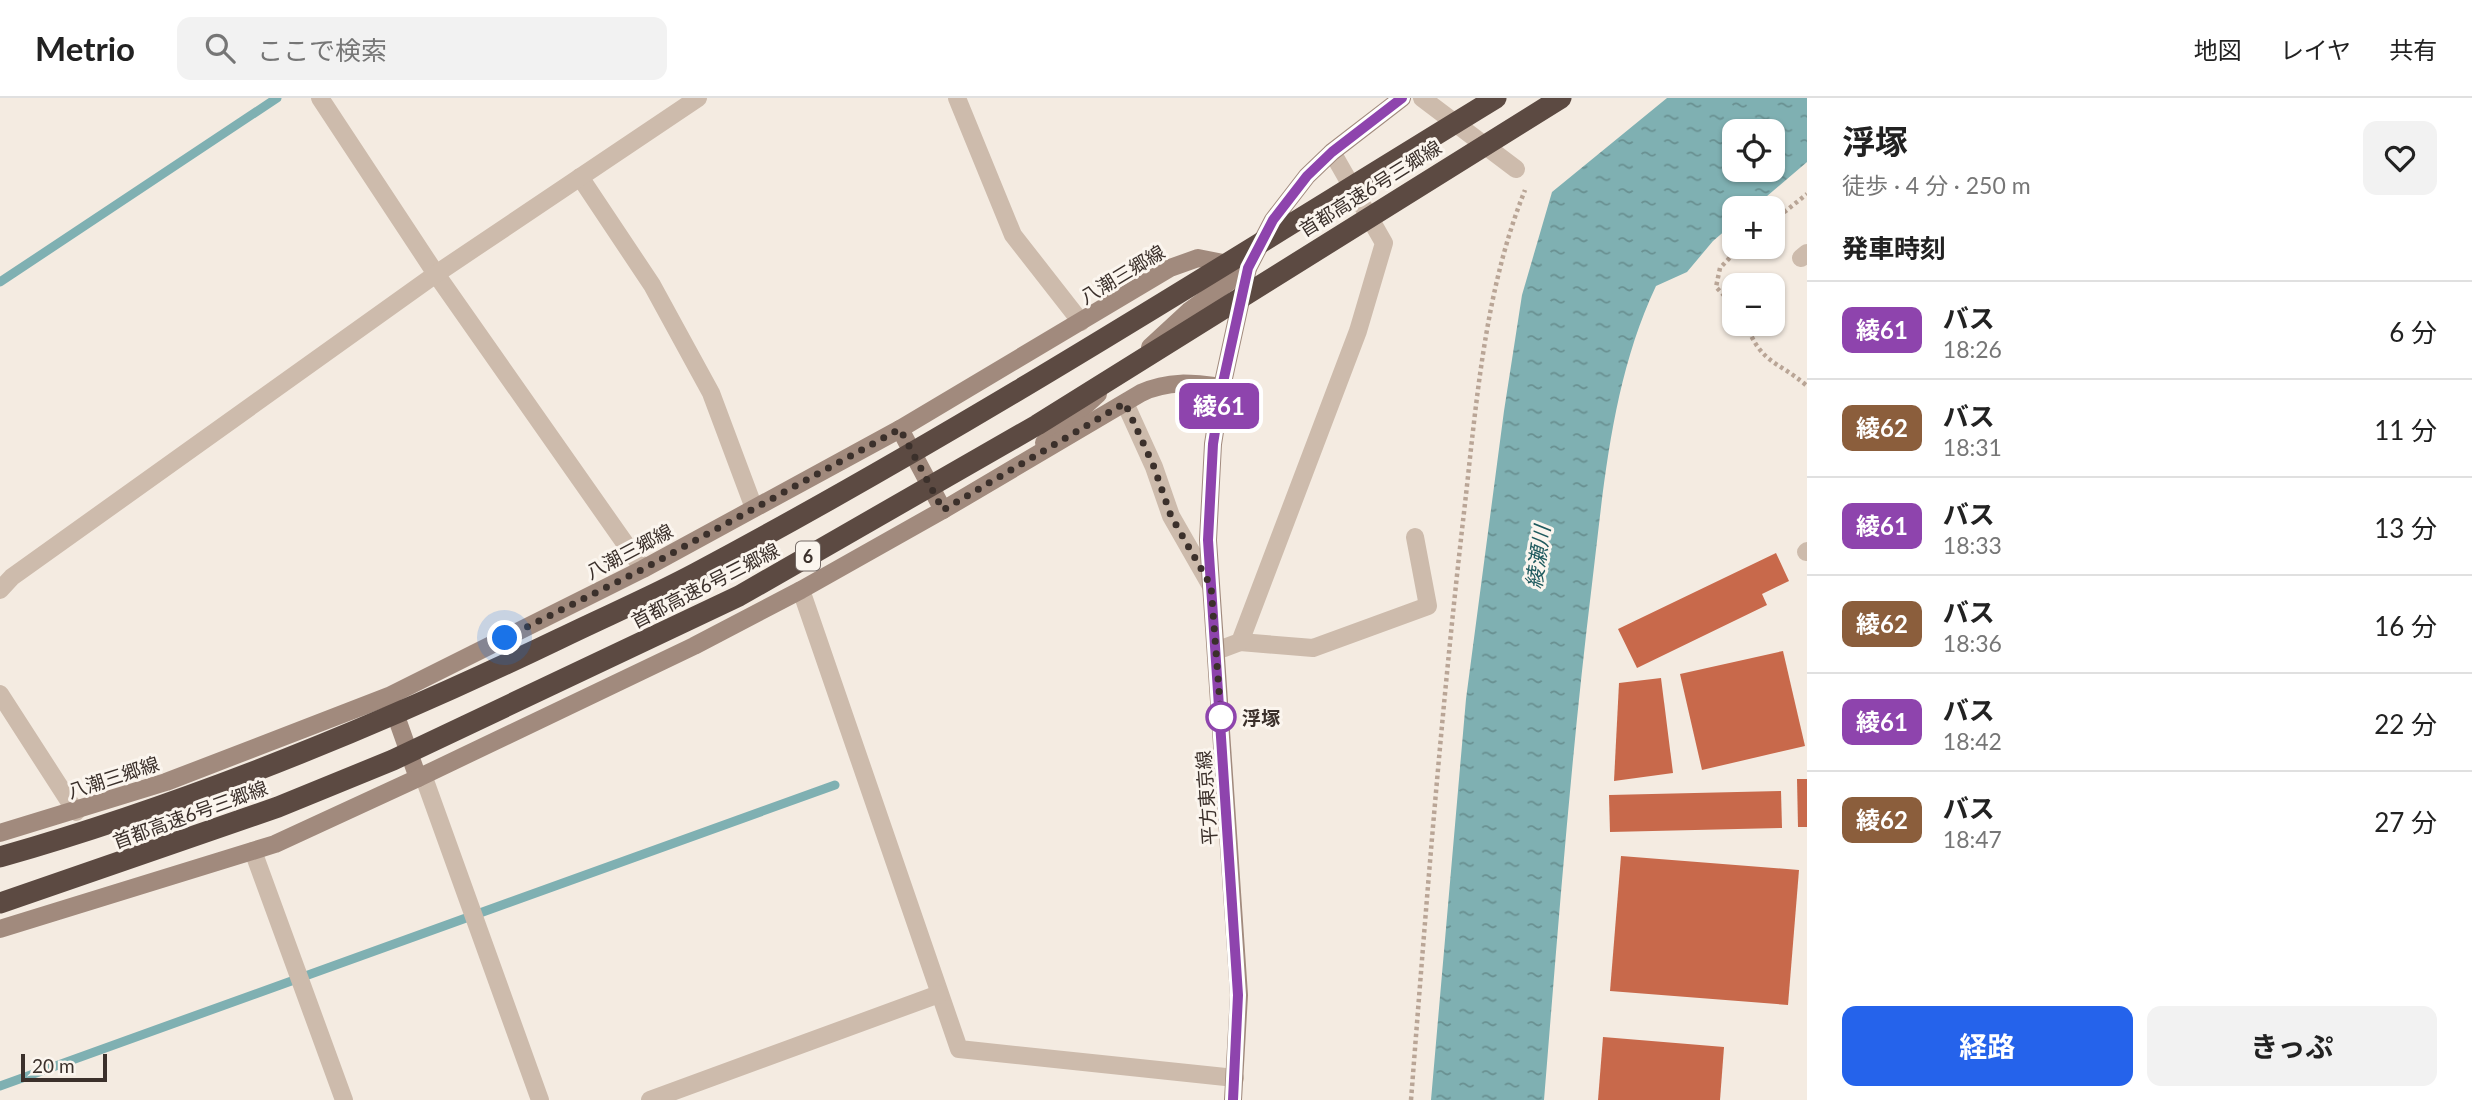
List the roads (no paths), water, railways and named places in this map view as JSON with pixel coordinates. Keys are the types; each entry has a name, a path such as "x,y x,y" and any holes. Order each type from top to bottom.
{"highway":[{"name":"首都高速6号三郷線","path":"0,857 133,816 344,737 495,670 694,574 1012,394 1496,98"},
{"name":"首都高速6号三郷線","path":"0,902 278,807 393,760 739,596 1037,425 1561,98"}],"main road":[{"name":"平方東京線","path":"1233,1100 1238,995 1211,586 1209,504 1213,444 1222,387 1248,268 1273,220 1307,176 1332,152 1402,98"},
{"name":"八潮三郷線","path":"0,833 76,812 239,755 389,696 643,569 900,429 1185,261 1198,258 1248,268"},
{"path":"1019,466 1189,311 1248,268"},
{"path":"0,929 253,851 421,777 694,646 801,590 1161,384 1184,382 1222,387"},
{"path":"900,429 943,510"},
{"path":"389,696 421,777"}],"street":[{"path":"320,98 436,274 643,569"},
{"path":"0,590 12,577 436,274 698,98"},
{"path":"948,98 959,105 1013,235 1081,323"},
{"path":"1422,98 1516,169"},
{"path":"1240,642 1353,343 1384,243 1332,152"},
{"path":"580,177 652,285 711,393 754,508"},
{"path":"1125,403 1154,467 1171,516 1211,586"},
{"path":"1216,651 1240,642 1312,648 1428,606 1415,537"},
{"path":"801,590 959,1049 1235,1078"},
{"path":"0,694 76,812"},
{"path":"421,777 540,1100"},
{"path":"253,851 344,1100"},
{"path":"650,1100 939,994"}],"water":[{"name":"綾瀬川","path":"1667,98 1807,98 1807,162 1785,181 1785,119 1722,119 1722,182 1784,182 1767,196 1722,196 1722,233 1687,272 1656,286 1629,358 1606,470 1584,648 1544,1100 1431,1100 1466,699 1522,295 1552,192"}],"waterway":[{"path":"0,282 277,98"},
{"path":"0,1086 835,785"}],"place":[{"name":"浮塚","path":"1221,717"}]}
